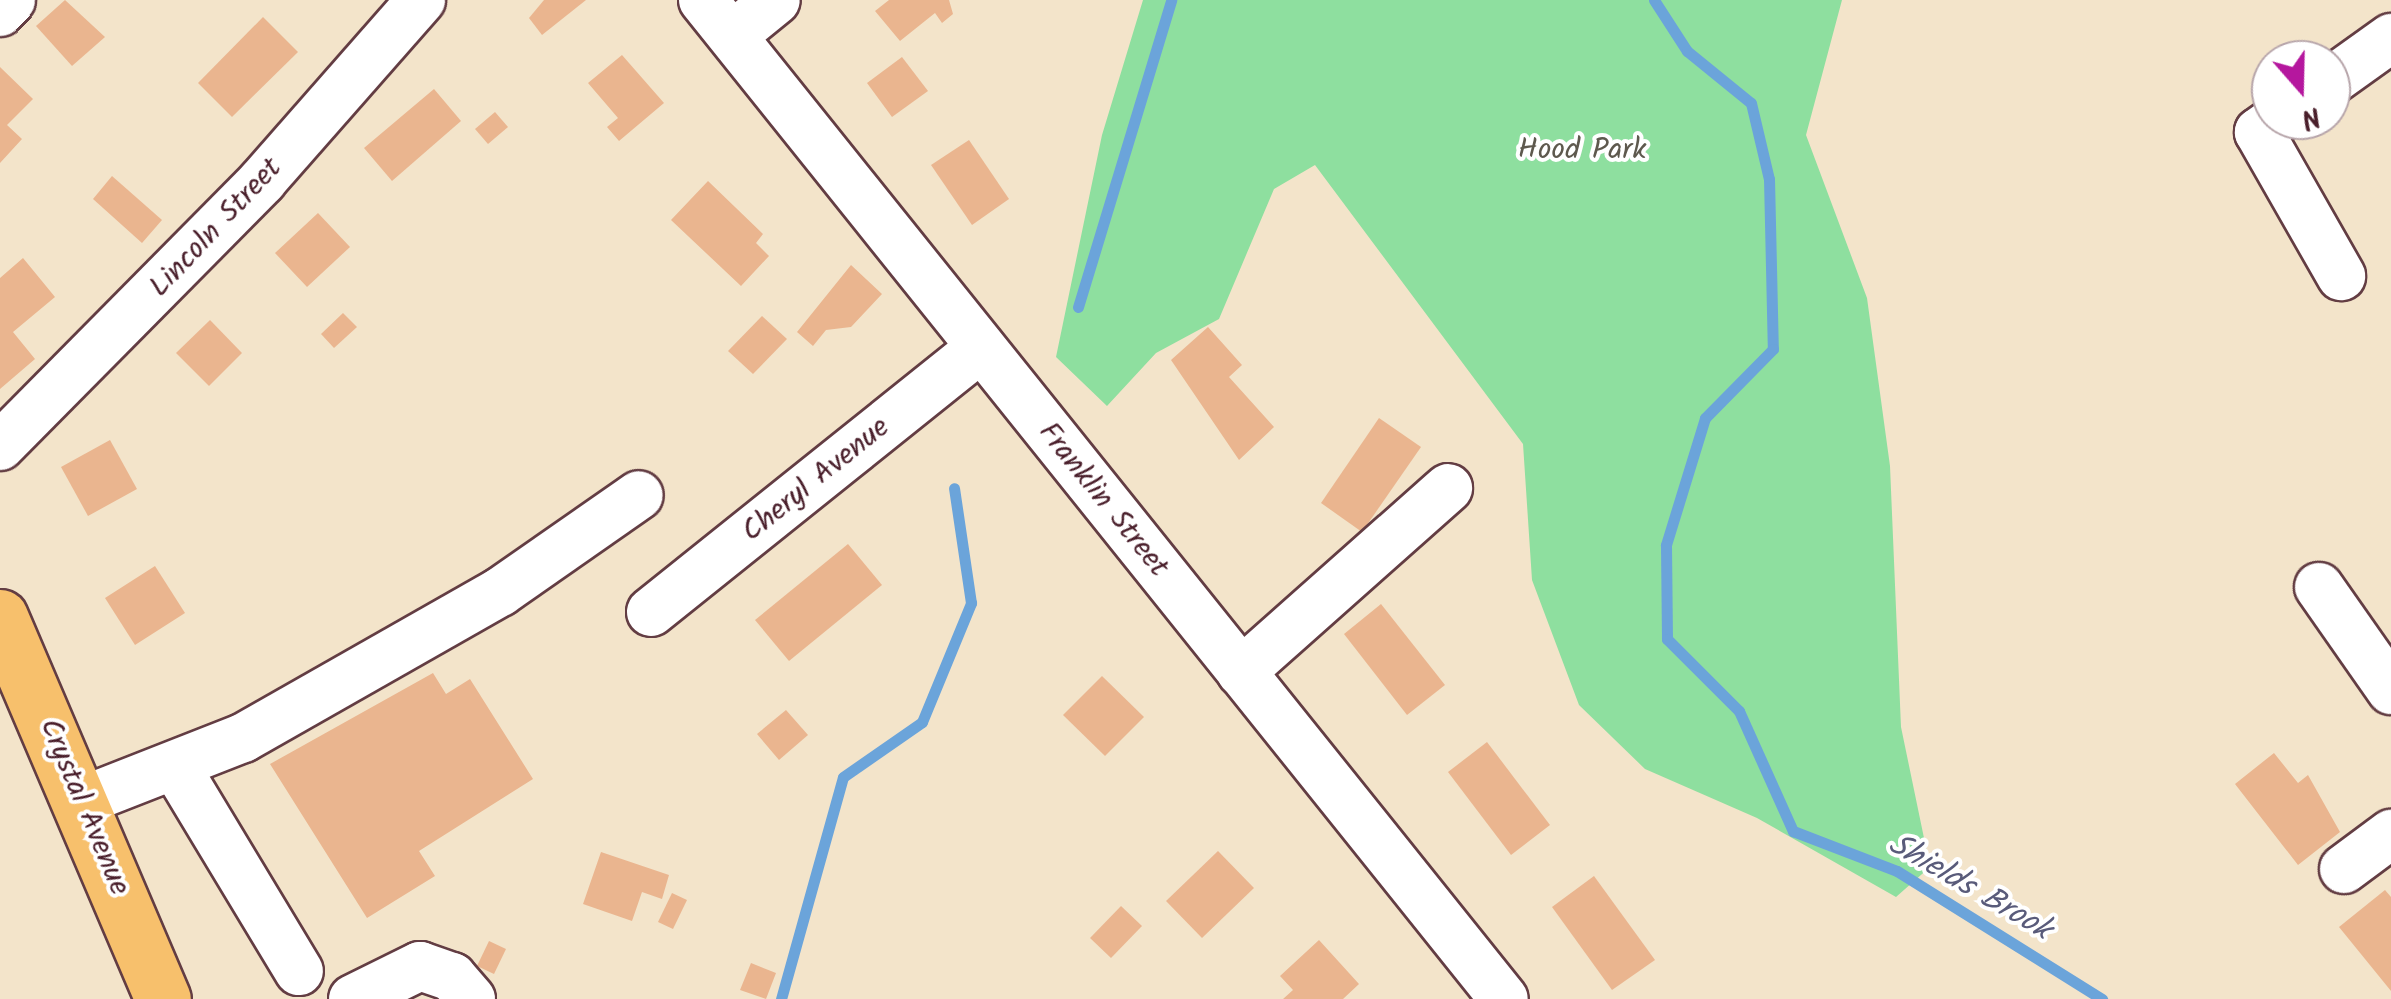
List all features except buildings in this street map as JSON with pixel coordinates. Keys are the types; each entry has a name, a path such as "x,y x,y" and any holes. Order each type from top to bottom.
{"main road":[{"name":"Crystal Avenue","path":"0,617 82,801 162,999"}],"street":[{"path":"0,12 11,0"},
{"name":"Lincoln Street","path":"0,446 249,194 421,0"},
{"path":"718,17 776,0"},
{"name":"Franklin Street","path":"718,17 1504,999"},
{"path":"2351,67 2391,38"},
{"path":"2264,140 2341,276"},
{"name":"Cheryl Avenue","path":"650,612 981,348"},
{"path":"1241,672 1448,488"},
{"path":"82,801 177,770 500,592 639,495"},
{"path":"2319,587 2391,690"},
{"path":"177,770 299,971"},
{"path":"2344,869 2391,834"},
{"path":"354,999 420,966 452,977 471,999"}],"green space":[{"name":"Hood Park","path":"1143,0 1842,0 1806,135 1867,298 1890,466 1901,727 1930,867 1896,897 1757,818 1645,769 1579,705 1532,580 1523,444 1315,165 1274,189 1219,319 1156,353 1107,406 1056,357 1102,135"}],"waterway":[{"path":"1078,307 1171,0"},
{"name":"Shields Brook","path":"1654,0 1687,51 1751,103 1769,179 1773,349 1705,418 1666,545 1667,639 1739,711 1793,831 1897,871 2102,999"},
{"path":"781,999 843,777 922,722 971,603 954,488"}]}
